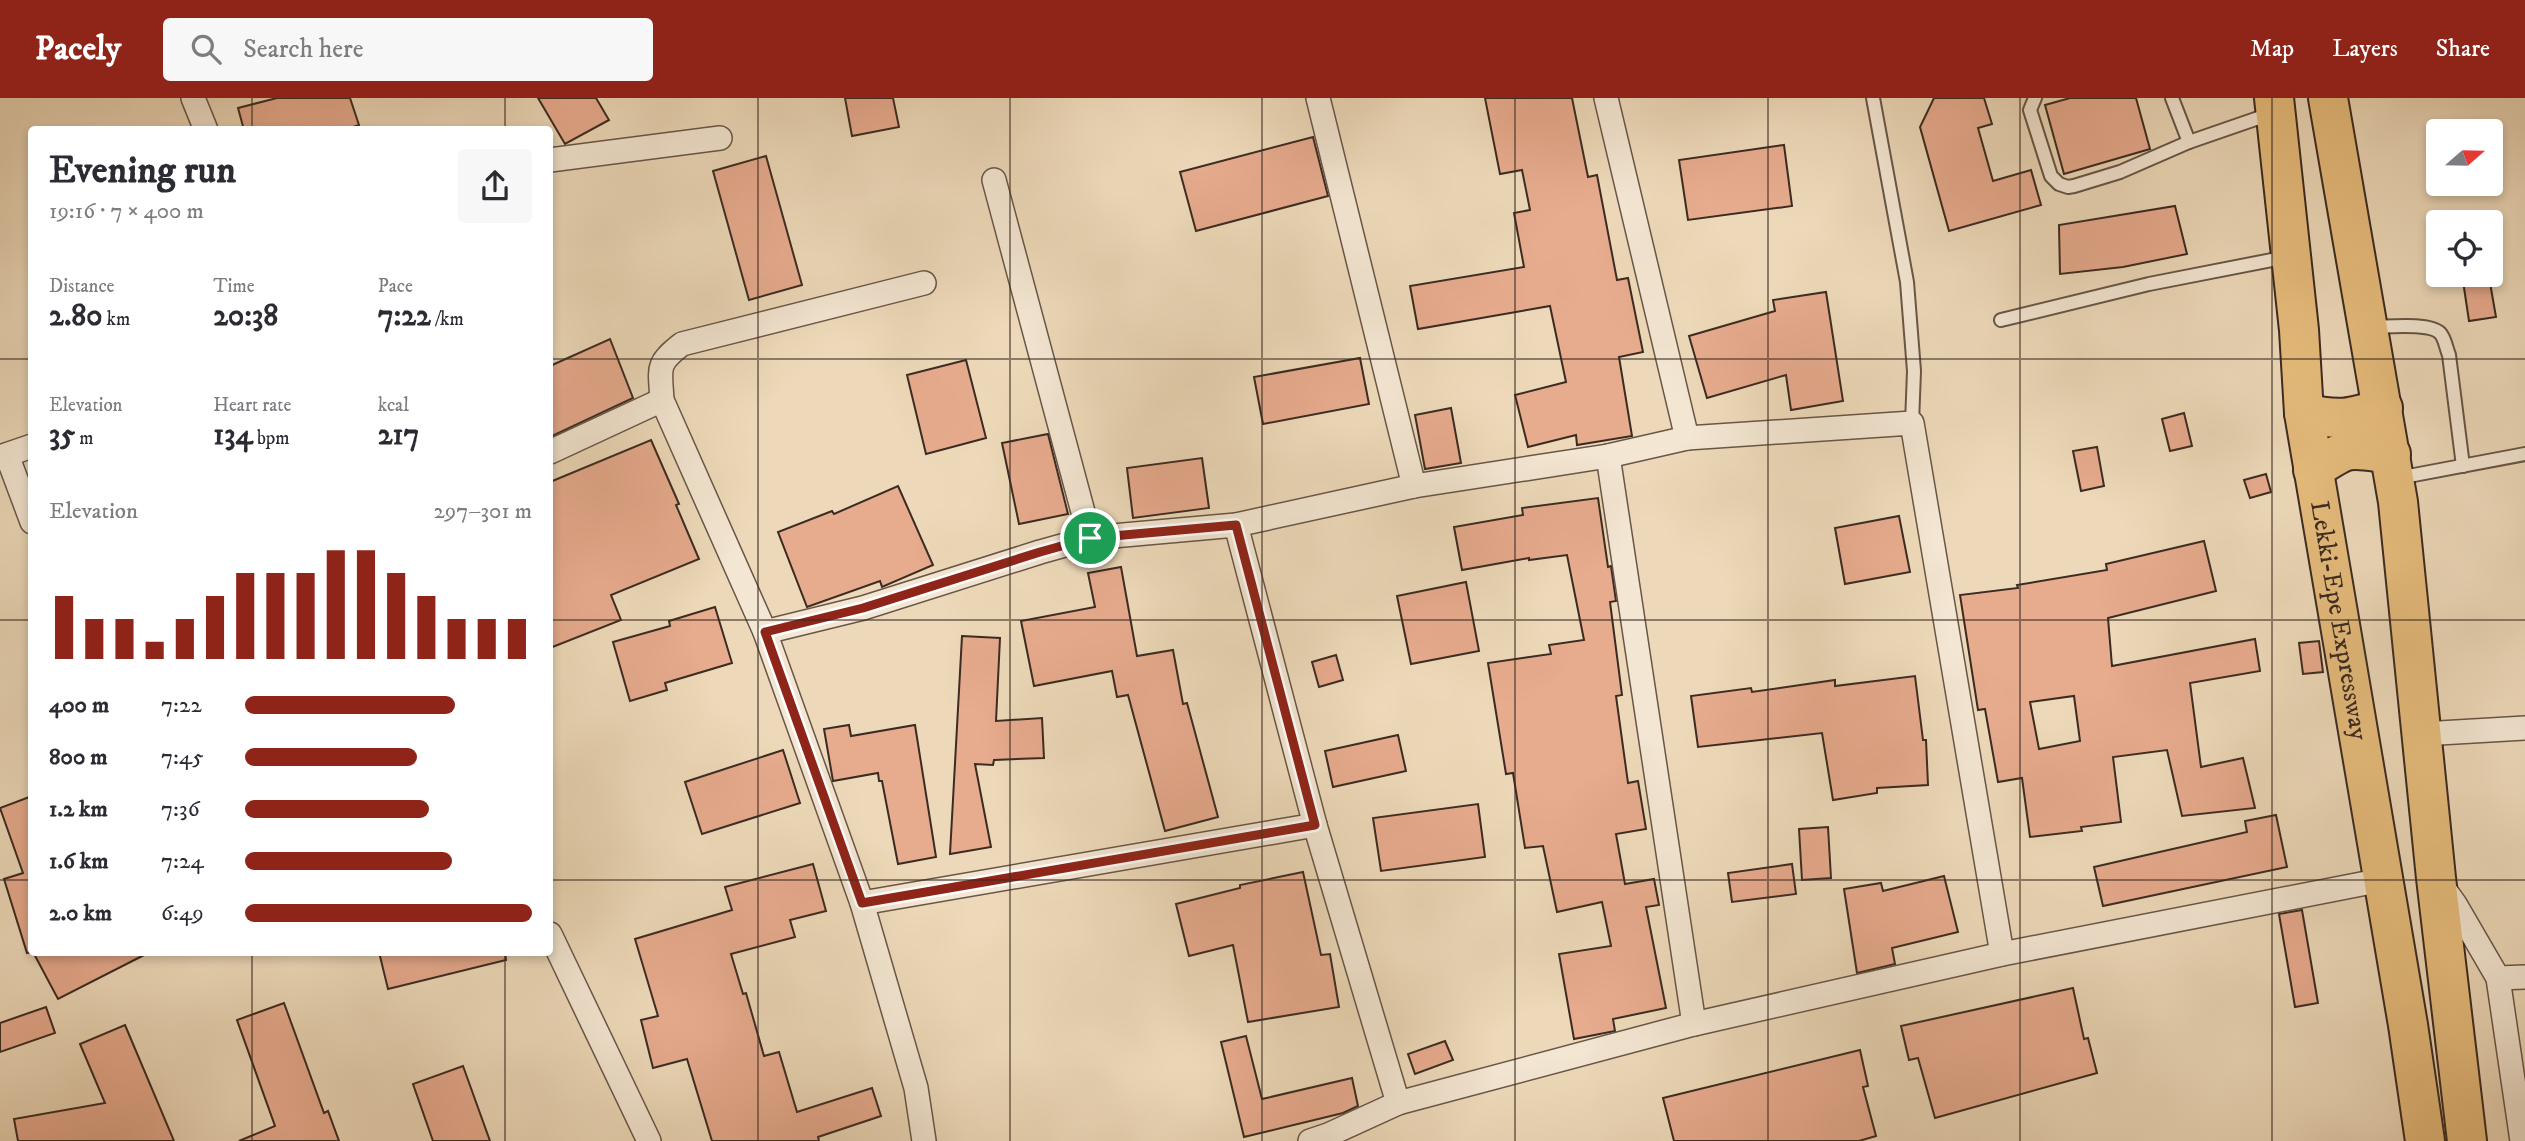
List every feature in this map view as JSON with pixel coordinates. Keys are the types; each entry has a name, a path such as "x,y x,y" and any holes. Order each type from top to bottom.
{"highway":[{"path":"2328,98 2393,466 2436,878 2467,1141"},
{"name":"Lekki-Epe Expressway","path":"2275,105 2299,330 2304,413 2408,1025 2425,1141"},
{"path":"2304,413 2344,419 2383,408"},
{"path":"2313,470 2343,451 2354,448 2393,466"}],"street":[{"path":"193,98 204,126"},
{"path":"1318,98 1414,486"},
{"path":"1606,98 1687,438"},
{"path":"553,160 720,138"},
{"path":"994,180 1090,538"},
{"path":"924,283 682,344 664,358 660,374 662,400 765,632 862,903 916,1088 924,1141"},
{"path":"553,451 662,400"},
{"path":"765,632 863,608 1090,538 1236,525 1414,486 1608,456 1687,438 1912,423 2002,954"},
{"path":"28,447 3,456 28,514"},
{"path":"1608,456 1694,1024"},
{"path":"1236,525 1315,825 1398,1103"},
{"path":"2422,734 2525,728"},
{"path":"862,903 1315,825"},
{"path":"2436,878 2455,904 2498,978 2523,1139"},
{"path":"1323,1139 1398,1103 1694,1024 2002,954 2382,880"},
{"path":"553,940 649,1141"},
{"path":"2498,978 2525,976"}],"lane":[{"path":"1873,98 1907,282 1914,371 1912,423"},
{"path":"2035,98 2031,110 2051,176 2059,184 2068,187 2120,172 2275,105"},
{"path":"2172,98 2189,142"},
{"path":"2001,320 2149,284 2290,257"},
{"path":"2369,327 2428,327 2439,331 2449,355 2463,466"},
{"path":"2393,466 2463,466 2525,454"}],"building":[{"path":"277,98 350,98 359,125 243,126 238,108"},
{"path":"538,98 596,98 609,120 565,144"},
{"path":"845,98 893,98 899,127 852,136"},
{"path":"1485,98 1572,98 1588,177 1597,175 1617,280 1628,278 1643,352 1619,357 1632,436 1577,445 1576,435 1528,447 1515,395 1566,382 1550,306 1418,329 1410,286 1524,267 1514,213 1530,210 1522,170 1500,174"},
{"path":"1934,98 1984,98 1992,124 1978,128 1993,181 2031,170 2041,205 1949,231 1920,127"},
{"path":"2070,98 2136,98 2150,149 2064,174 2045,105"},
{"path":"1313,137 1328,196 1196,231 1180,172"},
{"path":"1784,145 1792,206 1688,220 1679,160"},
{"path":"766,156 802,285 749,300 713,171"},
{"path":"2175,206 2187,254 2123,267 2060,274 2059,225"},
{"path":"2464,287 2491,287 2496,317 2469,321"},
{"path":"1826,292 1843,401 1791,410 1786,375 1707,398 1689,336 1775,311 1773,300"},
{"path":"610,339 633,398 553,436 553,365"},
{"path":"1360,358 1369,404 1263,424 1254,377"},
{"path":"966,360 986,438 926,454 907,375"},
{"path":"1451,408 1461,463 1425,469 1415,415"},
{"path":"2184,413 2192,446 2170,451 2162,419"},
{"path":"1048,434 1068,514 1019,524 1002,443"},
{"path":"651,440 699,559 611,595 621,620 553,647 553,481"},
{"path":"2097,447 2104,486 2081,491 2073,451"},
{"path":"1202,458 1209,508 1133,518 1127,468"},
{"path":"2266,474 2271,492 2250,498 2244,480"},
{"path":"898,486 933,565 882,587 880,581 807,607 778,532 832,511 834,514"},
{"path":"1598,498 1616,601 1610,602 1622,695 1616,696 1628,783 1638,781 1646,829 1616,834 1625,884 1654,879 1659,905 1646,907 1666,1008 1613,1019 1615,1031 1574,1039 1559,954 1611,946 1602,902 1557,912 1543,846 1525,848 1513,773 1506,774 1488,663 1551,654 1549,645 1584,640 1567,555 1529,558 1462,570 1454,527 1523,515 1522,508"},
{"path":"1899,516 1910,572 1845,584 1835,528"},
{"path":"2204,541 2216,591 2108,618 2112,666 2255,639 2260,671 2190,683 2201,767 2243,758 2255,808 2182,816 2167,750 2113,757 2121,822 2081,827 2082,831 2030,837 2022,778 1998,782 1985,709 1978,710 1960,595 2018,588 2017,585 2107,570 2106,564","holes":["2074,696 2080,741 2039,749 2030,702"]},
{"path":"1121,567 1137,656 1173,650 1183,704 1187,703 1218,817 1165,831 1128,695 1117,697 1112,671 1034,686 1021,621 1095,607 1088,573"},
{"path":"1466,582 1479,651 1411,664 1397,596"},
{"path":"715,607 732,663 665,683 667,690 630,701 613,642 670,626 669,621"},
{"path":"962,636 1000,638 996,721 1042,718 1044,758 994,760 993,765 975,764 991,847 950,854"},
{"path":"2319,641 2323,672 2303,674 2299,643"},
{"path":"1336,655 1343,680 1319,687 1312,662"},
{"path":"1915,676 1923,740 1926,740 1928,785 1877,788 1877,793 1833,800 1822,733 1698,747 1691,696 1751,688 1752,692 1835,680 1835,686"},
{"path":"849,725 851,736 915,725 936,857 898,864 882,781 879,781 878,773 833,781 824,729"},
{"path":"1398,735 1406,771 1333,787 1325,751"},
{"path":"783,750 800,803 702,834 685,782"},
{"path":"28,798 27,953 4,879 23,873 0,808"},
{"path":"1478,804 1485,857 1381,871 1373,818"},
{"path":"2276,815 2287,867 2103,906 2094,867 2247,832 2245,821"},
{"path":"1828,827 1831,878 1802,880 1799,829"},
{"path":"813,864 826,911 790,920 795,937 731,954 743,994 746,993 764,1056 779,1052 797,1112 872,1088 881,1116 818,1137 819,1141 712,1141 687,1059 653,1068 641,1020 658,1016 635,939 732,910 725,887"},
{"path":"1792,864 1796,894 1732,902 1728,873"},
{"path":"1303,872 1321,955 1330,954 1339,1007 1248,1022 1233,945 1189,956 1176,904 1240,888 1240,885"},
{"path":"1944,876 1958,932 1892,948 1895,964 1857,973 1844,889 1881,883 1883,891"},
{"path":"2302,910 2318,1003 2295,1007 2279,914"},
{"path":"35,956 142,956 58,999"},
{"path":"380,956 506,956 506,960 388,989"},
{"path":"2073,988 2084,1039 2088,1038 2097,1073 1935,1118 1918,1058 1909,1060 1901,1026"},
{"path":"284,1003 324,1113 328,1111 339,1141 239,1141 275,1126 237,1020"},
{"path":"46,1007 55,1033 0,1052 0,1023"},
{"path":"125,1025 174,1141 18,1141 14,1119 105,1103 80,1044"},
{"path":"1246,1036 1262,1099 1352,1078 1358,1106 1343,1113 1244,1137 1221,1042"},
{"path":"1445,1041 1453,1060 1415,1074 1408,1054"},
{"path":"1860,1050 1868,1086 1863,1087 1876,1136 1859,1141 1674,1141 1663,1098"},
{"path":"463,1066 490,1141 433,1141 413,1084"}],"route":[{"path":"1236,525 1315,825 862,903 765,632 863,608 1090,538 1236,525"}]}
